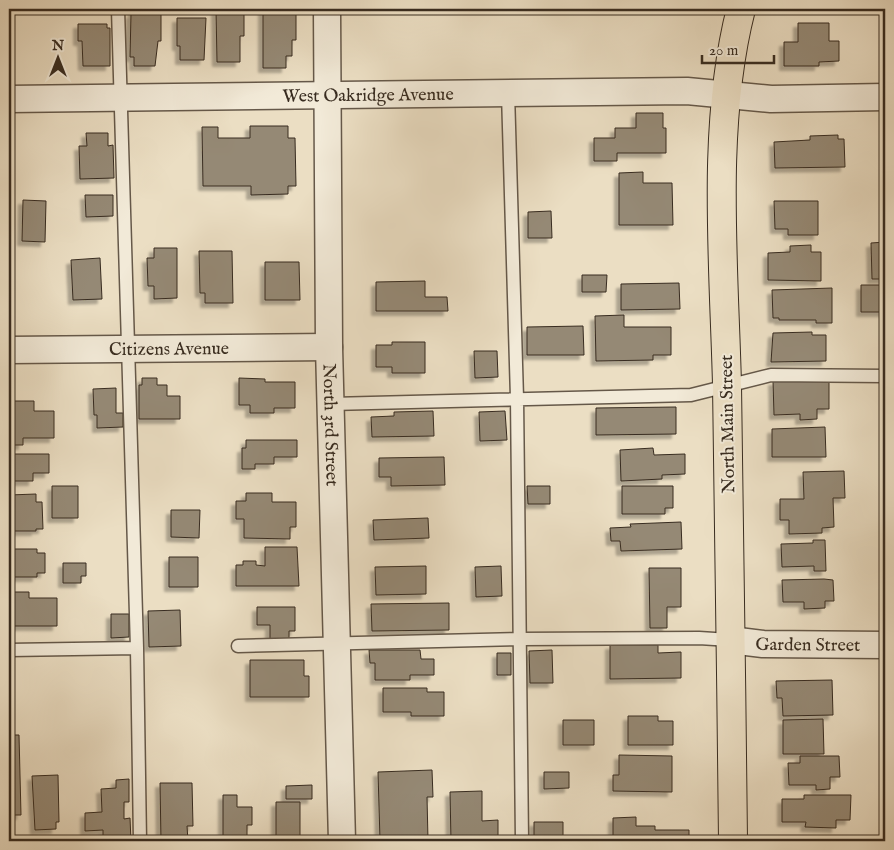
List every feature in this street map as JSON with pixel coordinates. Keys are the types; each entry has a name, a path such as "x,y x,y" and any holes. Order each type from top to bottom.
{"main road":[{"name":"North Main Street","path":"733,841 727,386 722,213 727,95 731,59 741,9"}],"street":[{"name":"North 3rd Street","path":"327,9 329,346 342,841"},
{"name":"West Oakridge Avenue","path":"9,99 687,90 771,99 885,98"},
{"name":"Citizens Avenue","path":"9,350 329,346"},
{"name":"Garden Street","path":"730,640 762,644 885,645"}],"lane":[{"path":"118,9 137,648 140,841"},
{"path":"508,93 517,398 522,841"},
{"path":"331,404 691,395 771,375 885,376"},
{"path":"238,646 521,639 699,638 730,640"},
{"path":"9,650 137,648"}],"building":[{"path":"133,9 153,9 153,14 161,14 161,41 158,41 155,66 134,66 134,57 130,57 131,14 133,14"},
{"path":"263,9 296,9 296,40 292,40 292,56 286,56 286,68 263,68"},
{"path":"216,10 244,10 244,36 240,36 240,62 217,62"},
{"path":"177,18 206,18 204,60 180,60 180,46 177,46"},
{"path":"798,23 829,23 829,41 839,41 839,61 819,62 819,66 784,66 784,42 798,42"},
{"path":"78,24 107,24 107,28 110,28 110,66 83,66 82,41 78,41"},
{"path":"636,113 663,113 663,128 666,128 666,153 617,153 617,161 594,161 594,138 615,138 615,128 636,128"},
{"path":"250,126 288,126 288,138 295,138 296,186 288,186 288,194 251,195 251,186 203,186 202,127 218,127 218,138 250,138"},
{"path":"86,133 108,133 108,146 113,145 114,178 80,179 79,146 87,146"},
{"path":"838,135 838,139 844,139 845,167 775,168 774,142 810,140 810,136"},
{"path":"643,172 643,183 672,183 673,225 619,225 619,173"},
{"path":"85,195 113,195 113,216 86,217"},
{"path":"23,200 46,201 45,242 22,241"},
{"path":"774,201 818,201 818,235 788,235 788,229 775,229"},
{"path":"551,211 552,238 528,238 528,212"},
{"path":"885,242 885,279 872,279 871,243"},
{"path":"811,245 811,252 821,252 821,281 768,280 768,253 790,252 790,246"},
{"path":"154,248 177,248 177,298 154,299 154,286 148,286 147,258 154,258"},
{"path":"199,251 232,251 233,303 205,303 205,293 200,293"},
{"path":"100,258 102,299 73,300 71,260"},
{"path":"265,262 299,262 300,300 265,300"},
{"path":"582,275 607,275 606,292 582,292"},
{"path":"425,281 425,297 447,297 448,311 376,311 376,282"},
{"path":"679,283 680,309 621,310 621,284"},
{"path":"861,285 885,285 885,312 861,312"},
{"path":"832,288 832,323 816,323 816,320 779,320 779,318 773,318 772,290"},
{"path":"624,315 624,327 671,327 671,355 653,355 653,360 596,361 595,316"},
{"path":"583,326 584,355 527,355 527,327"},
{"path":"812,332 812,335 826,335 826,361 771,362 773,333"},
{"path":"392,342 425,342 425,373 392,373 392,367 376,367 376,345 392,345"},
{"path":"474,351 497,351 498,377 475,378"},
{"path":"142,378 157,378 157,385 167,385 167,396 180,396 180,419 139,419 139,385 142,385"},
{"path":"239,378 265,379 265,382 295,382 295,408 274,408 274,413 250,413 250,405 239,405"},
{"path":"829,380 829,409 817,409 817,419 800,420 800,414 774,415 773,381"},
{"path":"116,388 116,413 123,413 123,427 97,428 97,415 94,415 93,389"},
{"path":"11,401 34,401 34,411 54,411 54,438 23,438 23,445 9,445 9,409 11,409"},
{"path":"676,407 676,434 596,435 596,408"},
{"path":"433,411 434,436 372,437 371,417 394,416 394,412"},
{"path":"505,411 507,440 480,441 479,412"},
{"path":"825,427 826,457 772,457 772,429"},
{"path":"246,440 297,440 297,457 274,457 274,464 255,464 255,469 242,469 242,448 246,448"},
{"path":"653,448 654,455 685,454 685,474 662,475 662,479 621,481 620,450"},
{"path":"13,454 49,454 49,473 33,473 33,481 9,481 9,464 13,464"},
{"path":"444,457 445,485 391,486 391,477 379,477 379,458"},
{"path":"844,471 845,498 833,498 834,527 822,528 822,533 789,534 789,520 780,520 780,499 804,499 803,472"},
{"path":"52,486 78,486 78,518 52,518"},
{"path":"527,486 550,486 550,504 528,504"},
{"path":"622,486 673,486 673,508 665,508 665,514 622,514"},
{"path":"246,493 272,493 272,502 296,502 296,527 290,527 290,539 244,538 244,519 236,519 236,501 246,501"},
{"path":"36,494 36,502 42,502 43,529 36,529 36,531 9,531 9,495"},
{"path":"171,510 200,510 199,538 171,537"},
{"path":"428,518 429,538 374,540 373,520"},
{"path":"681,522 682,549 621,551 620,541 611,541 610,528 631,527 630,524"},
{"path":"813,540 825,540 826,571 814,571 814,566 782,567 781,544 813,543"},
{"path":"265,547 297,547 299,586 236,586 236,565 243,565 243,561 256,561 256,565 265,566"},
{"path":"9,549 37,549 37,553 45,553 45,573 37,573 37,577 9,577"},
{"path":"169,557 198,557 198,587 169,587"},
{"path":"63,563 86,563 86,576 81,576 81,583 63,583"},
{"path":"426,566 426,594 376,595 375,567"},
{"path":"501,566 502,596 476,597 475,567"},
{"path":"649,568 681,568 681,607 667,607 667,628 650,628"},
{"path":"782,580 833,580 834,601 825,601 825,608 804,609 804,602 783,602"},
{"path":"9,592 29,592 29,598 57,598 57,626 9,626"},
{"path":"449,603 449,630 372,631 371,604"},
{"path":"257,607 295,607 295,631 289,631 289,642 270,642 270,625 257,625"},
{"path":"180,610 181,646 149,647 148,611"},
{"path":"111,614 129,614 129,637 111,638"},
{"path":"610,645 658,645 658,653 681,652 681,678 610,679"},
{"path":"369,650 420,650 421,659 434,659 434,675 410,675 410,680 375,680 375,663 370,663"},
{"path":"552,650 553,683 530,683 529,651"},
{"path":"497,653 511,653 511,675 497,675"},
{"path":"250,660 304,660 304,676 309,676 309,697 250,697"},
{"path":"832,680 833,715 783,716 782,698 777,698 776,681"},
{"path":"383,688 427,688 427,692 444,692 444,716 411,716 411,712 383,712"},
{"path":"628,716 658,716 658,721 673,721 673,745 628,745"},
{"path":"823,719 824,754 783,754 783,720"},
{"path":"563,720 594,720 594,745 563,745"},
{"path":"9,735 19,735 21,815 9,815"},
{"path":"619,755 672,756 672,792 613,791 613,775 619,775"},
{"path":"800,756 839,756 840,777 830,777 830,789 816,790 816,785 789,785 788,763 800,763"},
{"path":"432,770 433,797 427,797 428,840 380,840 378,772"},
{"path":"544,772 569,772 569,788 544,789"},
{"path":"58,775 59,822 56,822 56,829 35,830 32,776"},
{"path":"129,779 129,802 124,802 124,819 130,818 131,841 103,841 103,830 85,831 85,813 102,812 101,789 116,788 116,780"},
{"path":"160,783 192,783 193,826 187,826 188,841 161,841"},
{"path":"312,785 312,799 286,799 286,786"},
{"path":"482,791 482,821 498,820 498,841 451,841 450,792"},
{"path":"223,795 237,795 237,807 252,807 252,825 247,825 247,841 223,841"},
{"path":"804,795 851,795 850,820 836,820 836,828 805,827 806,822 782,822 782,799 804,799"},
{"path":"276,802 300,802 300,841 276,841"},
{"path":"636,817 636,826 655,826 655,830 689,830 689,841 613,841 613,818"},
{"path":"534,822 563,822 563,836 573,836 573,841 534,841"}]}
